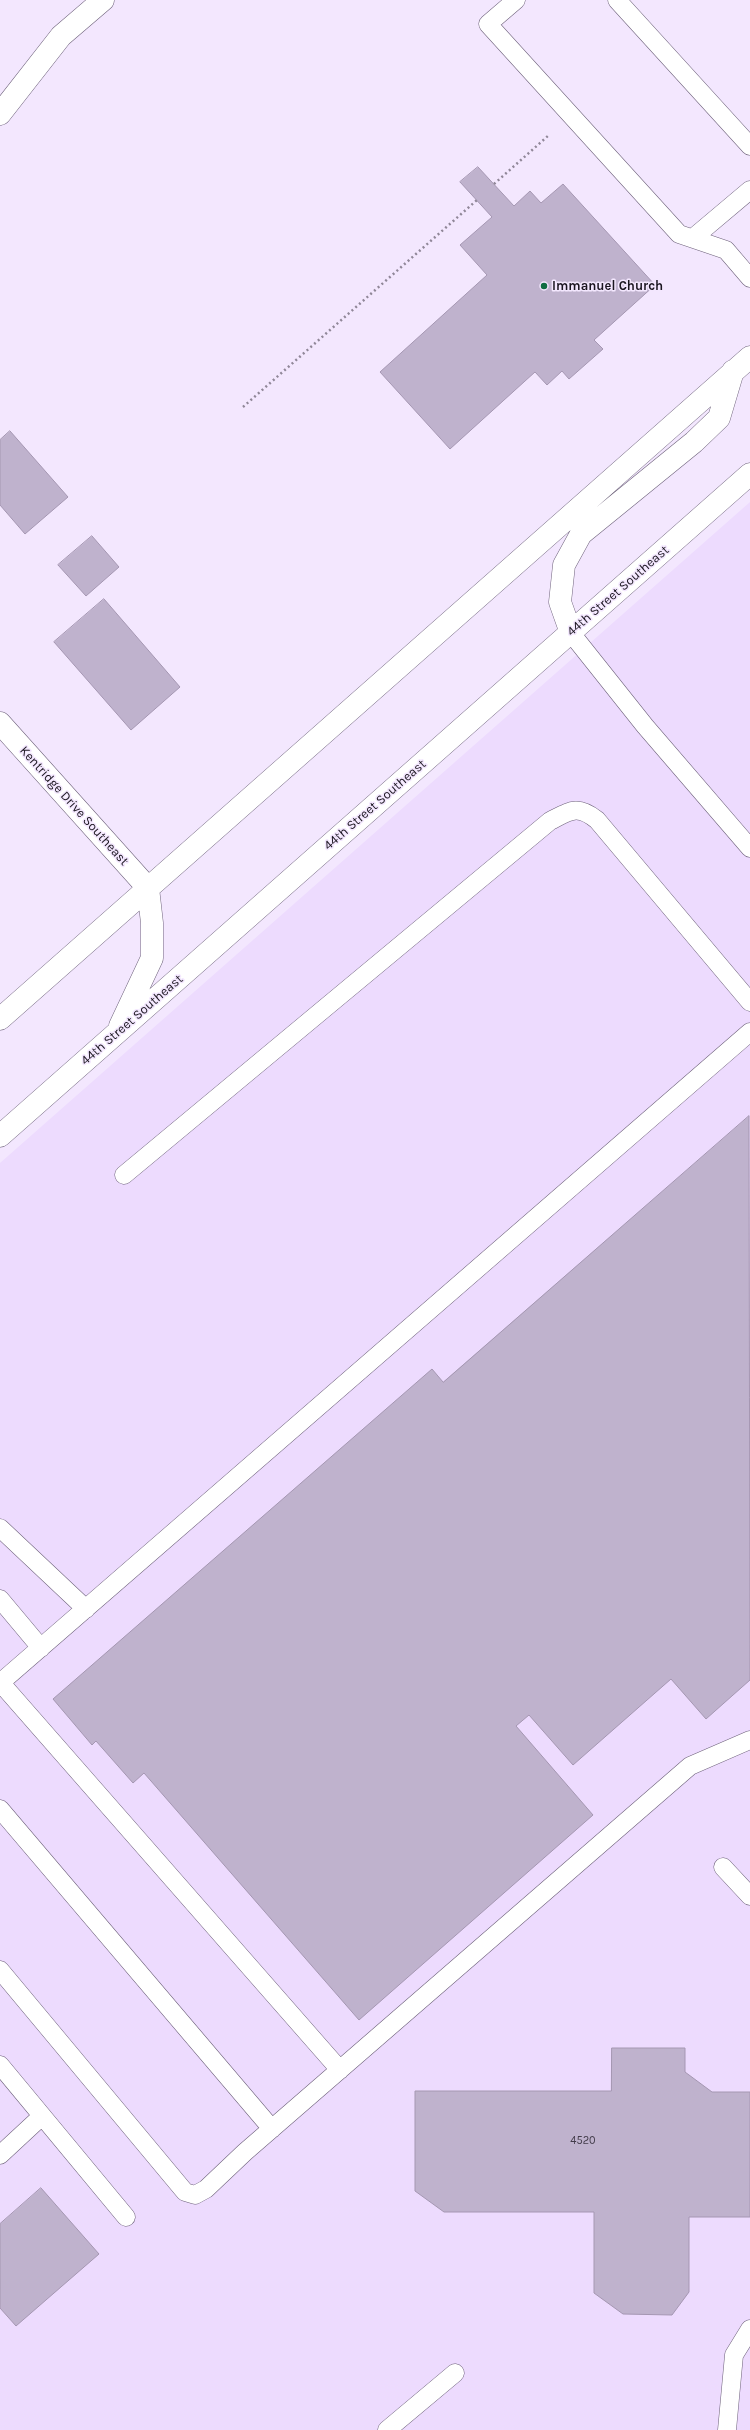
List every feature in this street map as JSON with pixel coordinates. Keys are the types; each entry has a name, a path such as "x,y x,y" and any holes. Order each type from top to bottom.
{"main road":[{"path":"2,106 61,36 103,0"},
{"path":"0,1019 750,357"},
{"path":"570,633 560,602 564,565 580,534 694,442 719,418 733,371"},
{"name":"44th Street Southeast","path":"0,1136 750,474"},
{"name":"Kentridge Drive Southeast","path":"0,723 148,888"},
{"path":"116,1034 152,958 152,923 148,888"}],"lane":[{"path":"516,0 488,24 679,234 726,250 750,278"},
{"path":"618,0 750,146"},
{"path":"693,238 750,190"},
{"path":"570,633 645,726 750,848"},
{"path":"124,1175 550,821 573,810 586,811 597,820 750,1002"},
{"path":"340,2070 0,1683 750,1032"},
{"path":"0,1528 86,1609"},
{"path":"0,1599 41,1648"},
{"path":"0,1970 185,2192 195,2195 206,2189 272,2129 690,1766 750,1740"},
{"path":"0,1809 272,2129"},
{"path":"723,1867 750,1896"},
{"path":"0,2065 126,2217"},
{"path":"0,2155 42,2116"},
{"path":"727,2430 734,2355 750,2329"},
{"path":"388,2430 455,2373"}],"path":[{"path":"494,184 572,116"},
{"path":"243,407 476,200"}],"shaded area":[{"path":"750,502 750,2430 0,2430 0,1163"}],"building":[{"path":"478,167 514,206 530,191 541,203 563,184 655,285 594,340 603,349 569,379 562,371 547,385 535,372 450,449 380,372 487,275 460,245 492,217 460,182"},
{"path":"10,431 68,497 25,534 0,505 0,440"},
{"path":"92,536 119,567 86,596 58,565"},
{"path":"104,599 180,687 131,730 54,642"},
{"path":"749,1116 750,1680 706,1719 671,1679 573,1765 529,1715 516,1726 593,1815 359,2020 144,1773 133,1783 96,1741 92,1745 53,1699 432,1369 443,1382"},
{"path":"612,2048 685,2048 685,2072 712,2092 750,2092 750,2217 689,2217 689,2292 672,2315 623,2314 594,2293 594,2212 444,2212 415,2191 415,2091 611,2091"},
{"path":"41,2188 99,2254 16,2326 0,2308 0,2224"}],"place":[{"name":"Immanuel Church","path":"544,286"}]}
